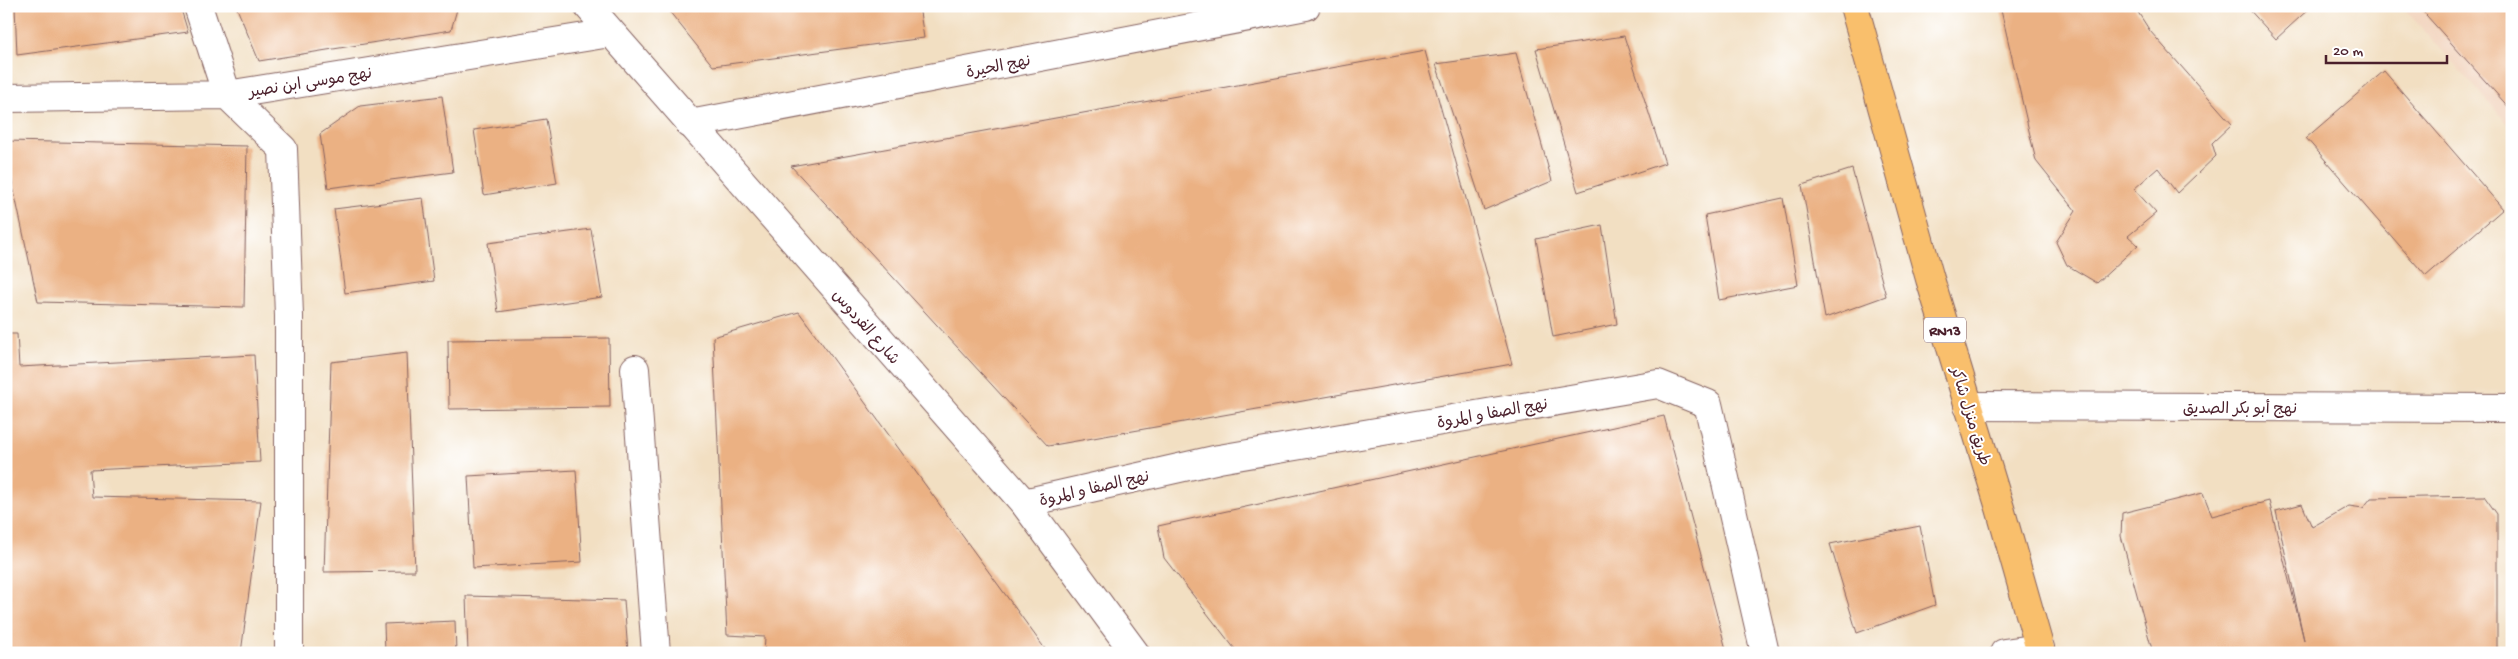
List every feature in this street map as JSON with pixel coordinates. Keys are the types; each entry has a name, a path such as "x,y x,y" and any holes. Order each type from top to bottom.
{"main road":[{"name":"طريق منزل شاكر","path":"1854,6 1930,280 2040,650"}],"street":[{"path":"198,6 227,95 283,148 289,316 289,653"},
{"name":"شارع الفردوس","path":"588,6 1024,503 1135,653"},
{"name":"نهج الحيرة","path":"690,124 1306,6"},
{"name":"نهج موسى ابن نصير","path":"6,98 227,95 610,33"},
{"path":"635,369 656,653"},
{"name":"نهج الصفا و المروة","path":"1024,503 1219,459 1658,384 1708,404 1764,653"},
{"name":"نهج أبو بكر الصديق","path":"1968,406 2512,408"},
{"path":"2004,653 2040,650"}],"shaded area":[{"path":"2402,6 2512,6 2512,128"}],"building":[{"path":"15,6 180,6 188,32 17,55"},
{"path":"236,6 458,6 451,30 259,61"},
{"path":"665,6 919,6 924,38 713,66"},
{"path":"2000,6 2134,6 2150,31 2232,124 2212,143 2216,156 2177,193 2158,168 2134,189 2156,213 2128,236 2138,245 2097,283 2067,265 2056,242 2076,211 2036,161"},
{"path":"2246,6 2312,6 2276,39"},
{"path":"2418,6 2504,6 2512,15 2512,111"},
{"path":"1624,36 1665,163 1578,192 1536,49"},
{"path":"1425,51 1512,364 1048,446 791,166"},
{"path":"1516,53 1552,181 1484,210 1436,64"},
{"path":"2384,71 2503,209 2426,276 2306,138"},
{"path":"442,96 453,172 328,188 320,134 360,106"},
{"path":"546,119 557,183 484,195 474,130"},
{"path":"6,141 247,146 244,307 38,302 6,154"},
{"path":"1852,169 1886,296 1825,318 1802,185"},
{"path":"423,198 434,281 345,293 334,209"},
{"path":"1783,198 1798,285 1719,300 1705,215"},
{"path":"1602,225 1617,324 1553,337 1536,239"},
{"path":"591,229 602,297 498,312 488,243"},
{"path":"799,312 1048,653 764,653 765,637 727,635 713,337"},
{"path":"6,334 17,334 19,367 254,355 260,462 90,470 92,497 261,501 241,653 6,653"},
{"path":"609,338 610,407 449,409 448,340"},
{"path":"407,353 415,571 324,572 331,362"},
{"path":"1664,416 1727,653 1238,653 1164,558 1158,526"},
{"path":"576,470 582,562 473,568 468,476"},
{"path":"2203,493 2212,516 2269,501 2304,640 2276,511 2302,504 2312,527 2349,506 2363,508 2371,498 2484,496 2497,514 2497,653 2153,653 2121,536 2122,513"},
{"path":"1920,526 1935,605 1857,633 1830,544"},
{"path":"466,596 624,600 628,653 468,653"},
{"path":"455,621 456,653 385,653 384,624"}]}
